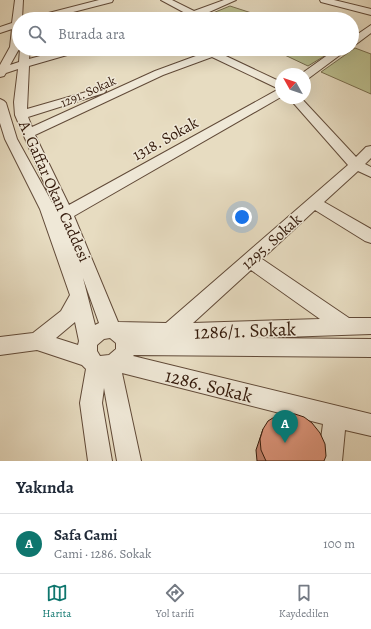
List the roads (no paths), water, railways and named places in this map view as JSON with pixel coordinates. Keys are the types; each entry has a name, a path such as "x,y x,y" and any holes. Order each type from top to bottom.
{"street":[{"path":"18,12 19,0"},
{"path":"63,12 108,0"},
{"path":"166,0 189,12"},
{"path":"202,12 232,0"},
{"path":"324,0 371,12"},
{"path":"0,30 12,26"},
{"path":"359,37 371,28"},
{"path":"0,73 12,53"},
{"name":"A. Gaffar Okan Caddesi","path":"24,56 20,102 21,115 66,213 89,270 107,349 129,461"},
{"path":"0,73 23,64 52,56"},
{"name":"1291. Sokak","path":"28,133 197,56"},
{"path":"218,56 275,83"},
{"path":"311,72 334,56"},
{"name":"1291. Sokak","path":"21,115 159,74"},
{"name":"1318. Sokak","path":"66,213 275,95"},
{"name":"A. Gaffar Okan Caddesi","path":"0,103 11,139 48,209 79,295 107,349 91,402 100,461"},
{"path":"301,104 364,169"},
{"name":"1295. Sokak","path":"170,332 315,203 364,169 371,150"},
{"path":"315,203 371,237"},
{"path":"250,260 346,327"},
{"path":"37,341 70,317 75,308 79,295"},
{"name":"1286/1. Sokak","path":"107,349 170,332 371,326"},
{"path":"0,346 37,341 107,349"},
{"name":"1286/1. Sokak","path":"107,349 371,348"},
{"name":"1286. Sokak","path":"107,349 335,416 371,425"},
{"path":"330,461 335,416"}],"place":[{"name":"Safa Cami","path":"285,443"}]}
